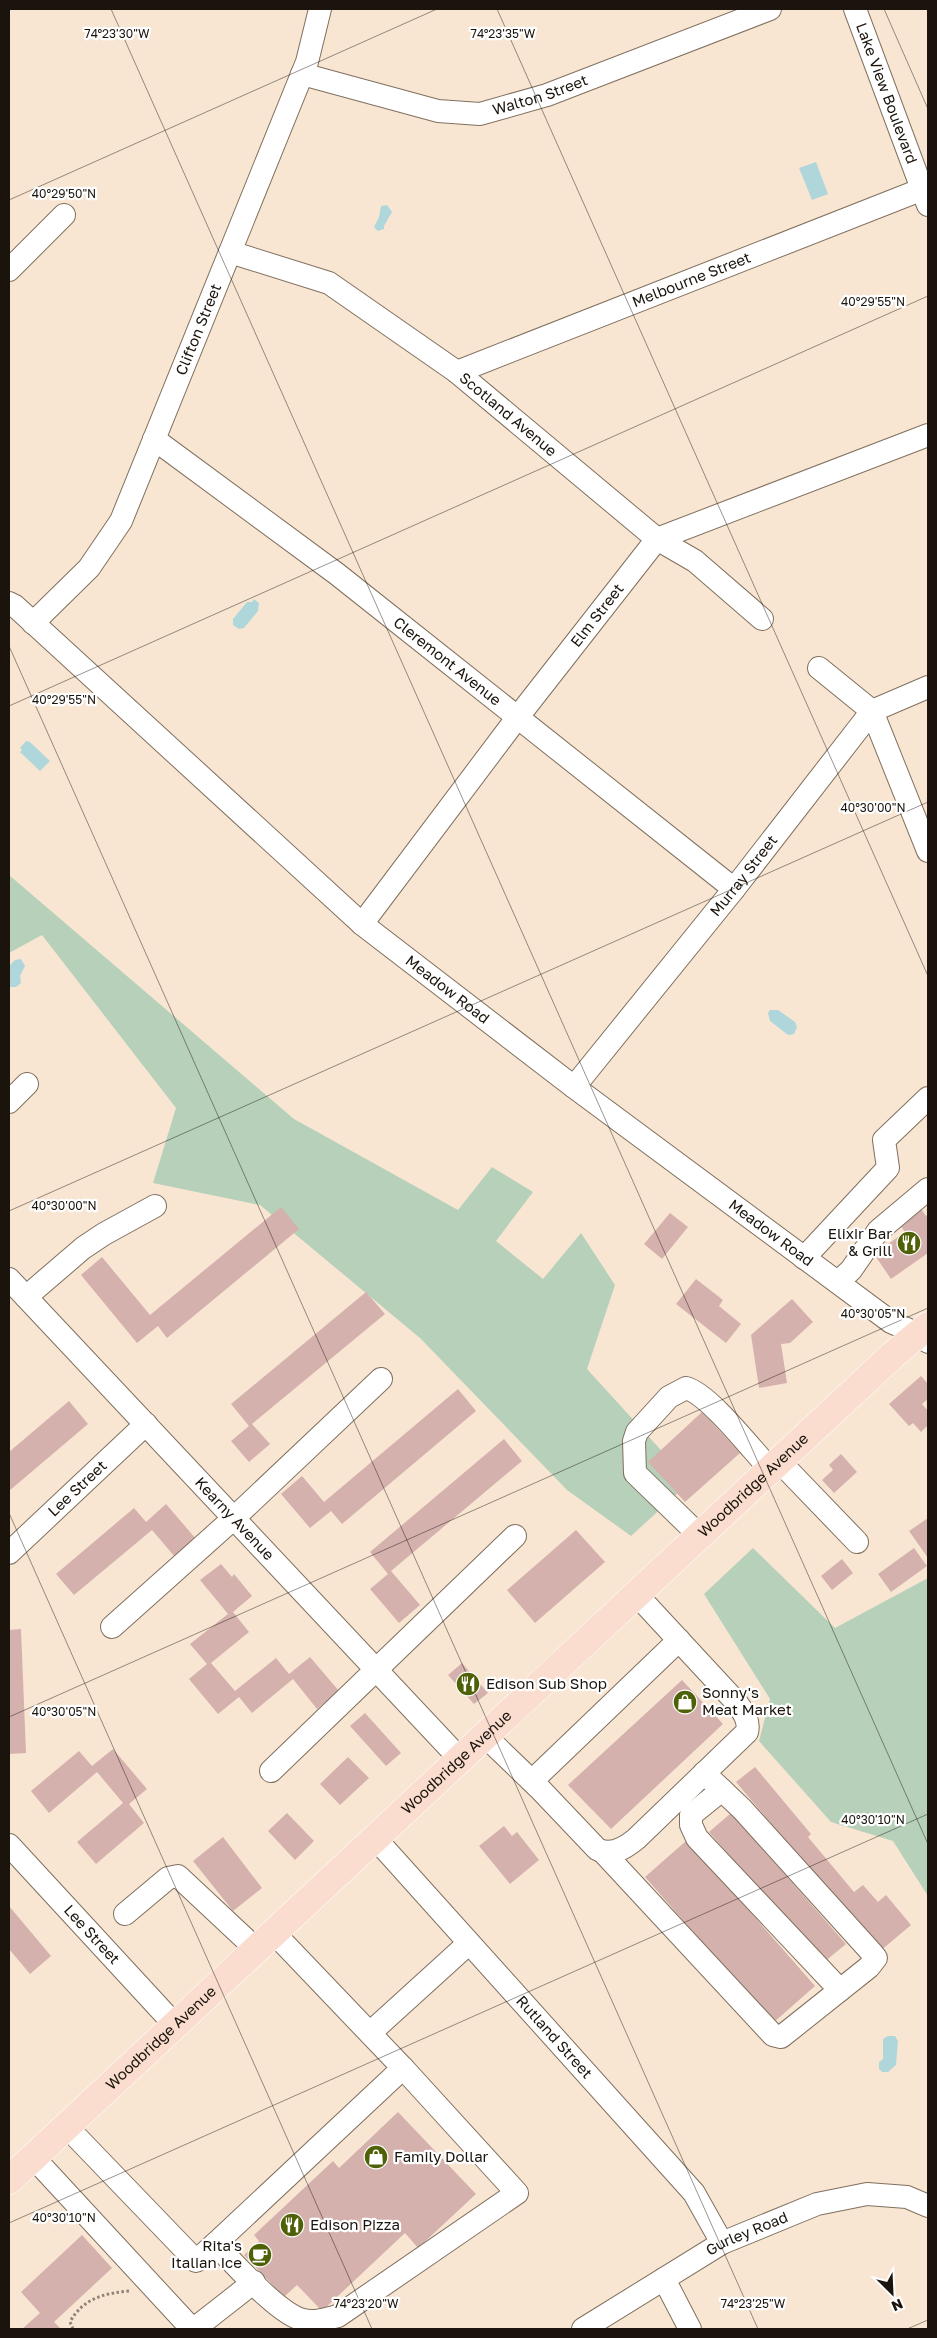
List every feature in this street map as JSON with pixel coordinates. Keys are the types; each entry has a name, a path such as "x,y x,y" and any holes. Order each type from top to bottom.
{"main road":[{"name":"Woodbridge Avenue","path":"9,2180 774,1465 925,1334"}],"street":[{"name":"Clifton Street","path":"33,623 89,568 120,521 302,74 320,9"},
{"name":"Walton Street","path":"302,74 438,111 480,114 547,95 770,9"},
{"name":"Lake View Boulevard","path":"855,9 926,194"},
{"name":"Melbourne Street","path":"456,372 926,194"},
{"path":"9,270 64,215"},
{"name":"Scotland Avenue","path":"230,252 329,283 456,372 657,539 695,561 762,619"},
{"path":"657,539 928,435"},
{"name":"Cleremont Avenue","path":"154,439 336,574 734,889"},
{"name":"Elm Street","path":"362,924 517,718 657,539"},
{"name":"Meadow Road","path":"9,603 362,924 574,1087 891,1322 925,1334"},
{"path":"818,668 872,711 928,851"},
{"name":"Murray Street","path":"574,1087 734,889 872,711 928,687"},
{"path":"9,1102 27,1084"},
{"path":"804,1258 888,1168 884,1140 928,1098"},
{"path":"838,1282 850,1270 878,1231 928,1189"},
{"path":"26,1297 83,1248 104,1234 155,1206"},
{"name":"Kearny Avenue","path":"9,1279 460,1759"},
{"path":"112,1627 234,1518 381,1379"},
{"path":"700,1535 635,1473 634,1441 637,1432 669,1397 686,1388 691,1390 857,1542"},
{"name":"Lee Street","path":"9,1553 146,1424"},
{"path":"271,1770 516,1536"},
{"path":"604,1853 614,1852 636,1840 747,1732 748,1726 745,1714 737,1703 636,1594"},
{"path":"532,1781 680,1640"},
{"path":"485,1736 604,1853 773,2035 781,2037 869,1967 876,1958 722,1790 704,1773"},
{"path":"722,1790 691,1815 691,1826 697,1838 840,1990"},
{"name":"Rutland Street","path":"375,1838 694,2194 722,2243"},
{"name":"Lee Street","path":"9,1845 175,2025"},
{"path":"125,1914 168,1878 178,1876 265,1941 370,2033 517,2193 338,2316 317,2322 302,2320 288,2322 254,2282 214,2244"},
{"path":"370,2033 469,1943"},
{"path":"66,2126 196,2261 403,2068"},
{"path":"33,2157 193,2329 254,2282"},
{"name":"Gurley Road","path":"583,2329 722,2243 817,2204 867,2194 907,2197 928,2206"},
{"path":"664,2279 690,2329"}],"path":[{"path":"73,2329 70,2322 72,2318 90,2300 104,2294 133,2290"}],"green space":[{"path":"9,875 294,1119 458,1210 492,1167 533,1192 496,1241 543,1279 581,1233 615,1285 587,1369 690,1482 631,1536 567,1490 420,1338 260,1205 153,1183 176,1108 42,935 9,953"},
{"path":"753,1548 835,1628 928,1578 928,1896 893,1841 831,1822 759,1741 770,1699 704,1594"}],"water":[{"path":"816,162 828,194 812,200 799,168"},
{"path":"387,205 392,212 384,229 378,231 374,227 379,217 381,206"},
{"path":"254,599 259,603 258,611 244,628 239,629 233,625 233,619 247,602 252,602"},
{"path":"26,741 30,742 50,761 40,771 20,752 22,750 20,748"},
{"path":"21,959 25,966 20,976 21,983 16,987 9,987 9,966 15,960"},
{"path":"770,1010 778,1010 795,1022 797,1027 794,1034 788,1035 770,1021 768,1013"},
{"path":"888,2036 895,2036 898,2041 896,2065 888,2072 882,2072 879,2069 879,2062 883,2059 883,2039"}],"building":[{"path":"281,1207 299,1229 167,1338 158,1326 137,1343 81,1275 102,1257 150,1315"},
{"name":"Elixir Bar & Grill","path":"921,1209 926,1216 928,1214 928,1253 891,1279 874,1254 905,1232 899,1224"},
{"path":"670,1213 688,1227 662,1259 644,1244"},
{"path":"696,1279 723,1300 719,1306 741,1324 726,1343 676,1304"},
{"path":"366,1292 385,1314 252,1424 270,1444 249,1462 231,1441 249,1426 231,1404"},
{"path":"792,1299 813,1322 790,1343 781,1344 787,1383 759,1388 751,1335"},
{"path":"921,1376 928,1384 928,1399 922,1404 928,1411 928,1425 921,1432 913,1423 909,1426 889,1404"},
{"path":"458,1389 476,1411 342,1524 331,1511 310,1528 281,1494 302,1476 324,1502"},
{"path":"69,1401 88,1424 9,1491 9,1452"},
{"path":"702,1412 740,1453 685,1502 648,1462"},
{"path":"504,1439 522,1461 391,1571 420,1605 399,1623 370,1589 388,1574 370,1552"},
{"path":"841,1454 857,1472 834,1493 822,1480 833,1470 829,1465"},
{"path":"166,1504 196,1539 175,1557 152,1530 74,1595 56,1574 134,1508 146,1522"},
{"path":"928,1518 928,1558 909,1531"},
{"path":"576,1530 605,1562 535,1623 507,1590"},
{"path":"914,1548 927,1566 891,1592 878,1574"},
{"path":"842,1559 853,1573 832,1590 821,1576"},
{"path":"221,1564 232,1577 234,1574 252,1596 233,1612 249,1632 211,1663 235,1691 276,1658 289,1674 310,1657 339,1691 317,1709 293,1679 252,1713 239,1697 218,1714 189,1679 207,1664 190,1644 228,1614 200,1580"},
{"path":"21,1629 26,1753 9,1754 9,1630"},
{"name":"Edison Sub Shop","path":"462,1663 488,1693 474,1704 448,1675"},
{"path":"682,1680 723,1724 611,1829 568,1785"},
{"path":"365,1713 401,1753 386,1766 350,1726"},
{"path":"113,1749 147,1789 129,1804 144,1823 96,1864 77,1842 123,1803 97,1772 49,1813 31,1791 79,1751 92,1766"},
{"path":"348,1757 369,1778 340,1805 320,1784"},
{"path":"755,1767 811,1834 808,1837 854,1892 863,1885 878,1902 886,1895 911,1925 879,1952 736,1782"},
{"path":"287,1813 314,1841 295,1860 268,1831"},
{"path":"731,1813 846,1944 823,1963 709,1832"},
{"path":"504,1826 512,1836 517,1832 539,1860 510,1884 479,1846"},
{"path":"223,1837 262,1888 233,1911 193,1861"},
{"path":"687,1840 815,1986 773,2023 645,1877"},
{"path":"9,1906 51,1956 30,1974 9,1949"},
{"path":"398,2112 476,2194 418,2248 405,2233 322,2311 297,2285 284,2297 244,2255 259,2241 254,2235 333,2161 339,2168"},
{"path":"82,2235 112,2268 54,2322 61,2329 22,2329 40,2313 21,2292"}],"place":[{"name":"Elixir Bar & Grill","path":"909,1243"},
{"name":"Edison Sub Shop","path":"468,1684"},
{"name":"Sonny's Meat Market","path":"685,1702"},
{"name":"Family Dollar","path":"376,2157"},
{"name":"Edison Pizza","path":"292,2225"},
{"name":"Rita's Italian Ice","path":"260,2255"}]}
